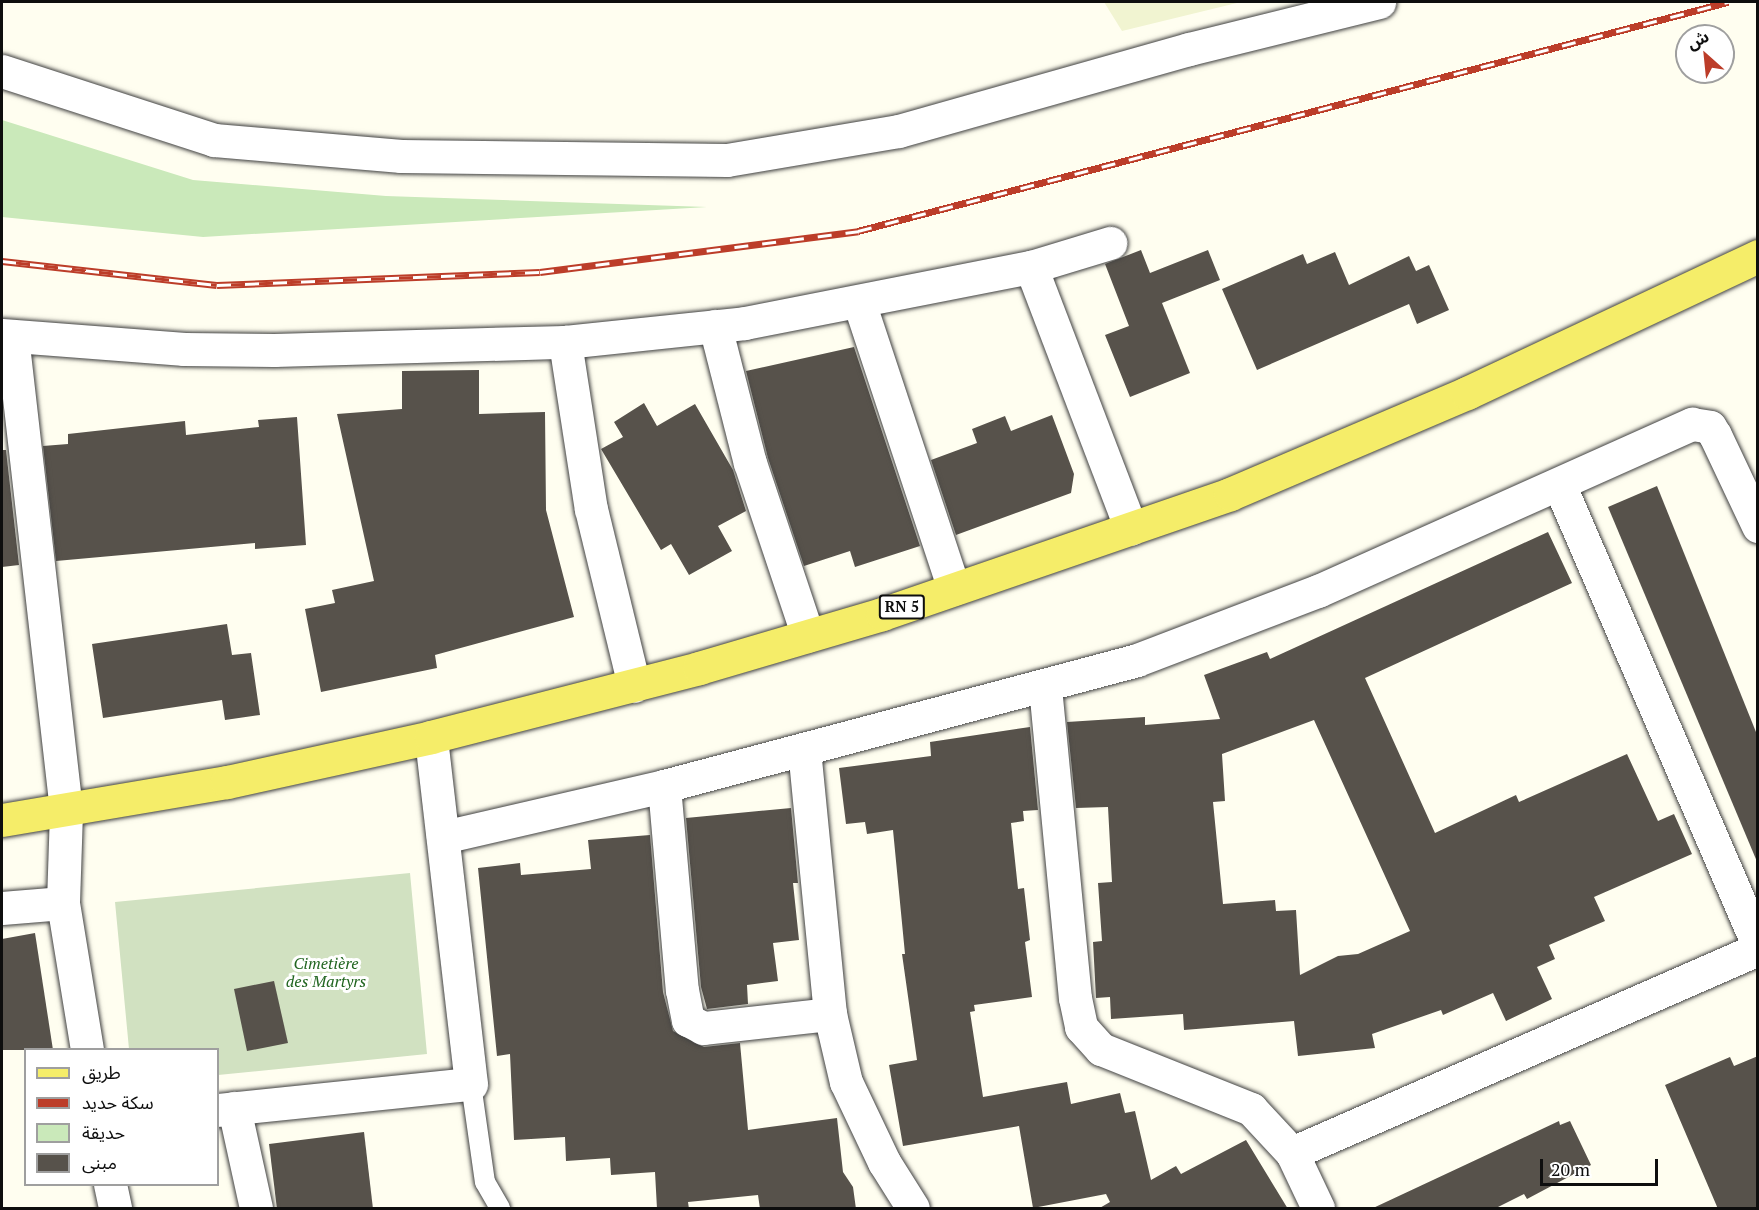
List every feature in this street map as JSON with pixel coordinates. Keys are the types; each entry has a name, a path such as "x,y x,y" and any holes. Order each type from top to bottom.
{"main road":[{"name":"RN 5","path":"2,820 66,812 227,782 431,737 633,686 808,636 1230,495 1467,393 1758,256"}],"street":[{"path":"2,71 214,140 401,156 727,160 899,131 1189,49 1379,2"},
{"path":"87,1048 63,903 66,812 7,335 183,349 274,350 565,342 715,326 859,302 1031,267 1110,243"},
{"path":"1031,267 1131,529"},
{"path":"859,302 954,589"},
{"path":"715,326 750,463 808,636"},
{"path":"565,342 591,508 633,686"},
{"path":"444,837 664,786 1045,687 1137,660 1318,591 1683,427 1701,423 1716,435 1758,526"},
{"path":"1292,1153 1758,947 1559,484"},
{"path":"1045,687 1075,998 1081,1027 1101,1049 1251,1109 1292,1153 1318,1209"},
{"path":"256,1209 226,1109 471,1084 431,737"},
{"path":"804,749 830,1014 846,1082 884,1162 913,1209"},
{"path":"664,786 688,1020 703,1028 830,1014"},
{"path":"2,908 63,903"},
{"path":"110,1186 115,1209"}],"lane":[{"path":"471,1084 485,1182 500,1209"}],"green space":[{"path":"1104,2 1241,2 1122,31"},
{"path":"2,120 193,180 386,196 707,207 203,237 2,217"},
{"name":"Cimetière des Martyrs","path":"410,873 427,1054 219,1075 219,1048 129,1048 115,902"}],"building":[{"path":"1141,250 1150,273 1208,250 1220,280 1162,303 1190,373 1130,397 1105,335 1129,326 1105,264"},
{"path":"1335,252 1349,285 1409,256 1416,271 1429,265 1449,310 1417,324 1409,304 1257,370 1222,289 1303,254 1307,264"},
{"path":"854,347 920,546 855,567 850,551 804,566 768,458 746,371"},
{"path":"479,370 479,414 545,412 546,510 574,617 435,655 437,668 321,692 305,609 335,603 332,590 374,581 337,414 402,409 402,371"},
{"path":"644,403 657,426 695,404 733,470 746,511 718,526 732,551 689,575 671,544 661,550 601,449 623,437 614,422"},
{"path":"1052,415 1074,474 1071,493 956,535 931,460 977,443 972,429 1005,416 1011,431"},
{"path":"297,417 306,545 255,549 255,543 56,561 43,446 68,444 68,434 185,421 186,435 259,427 258,420"},
{"path":"2,450 6,450 19,565 2,567"},
{"path":"1657,486 1758,737 1758,864 1608,507"},
{"path":"1548,532 1572,583 1365,678 1435,833 1516,795 1519,802 1627,754 1658,821 1674,814 1692,854 1594,897 1605,921 1549,945 1555,959 1537,967 1552,999 1506,1021 1493,993 1443,1015 1441,1010 1372,1034 1375,1048 1298,1056 1294,1021 1184,1030 1183,1014 1111,1019 1110,997 1096,998 1093,942 1102,941 1098,883 1112,882 1108,807 1076,808 1067,722 1145,717 1145,725 1220,719 1204,675 1267,652 1270,659","holes":["1314,720 1410,931 1358,954 1338,956 1300,975 1296,910 1276,911 1275,900 1223,904 1213,802 1225,801 1222,754"]},
{"path":"227,624 232,655 251,653 260,715 225,720 222,700 103,718 92,644"},
{"path":"1030,727 1038,810 1023,811 1024,821 1011,823 1018,889 1024,888 1030,940 1025,942 1032,997 974,1005 975,1011 970,1012 983,1097 1067,1082 1071,1104 1120,1093 1125,1113 1135,1111 1151,1180 1176,1166 1181,1174 1246,1140 1288,1209 1098,1209 1110,1202 1106,1194 1033,1208 1019,1126 903,1146 889,1065 917,1060 902,954 905,954 893,830 867,834 865,822 846,824 839,768 931,756 930,742"},
{"path":"791,808 798,883 793,883 799,940 773,943 778,981 747,985 748,1004 707,1009 701,987 686,818"},
{"path":"650,835 663,992 673,1031 704,1047 740,1043 748,1130 837,1118 843,1172 853,1187 856,1209 760,1209 758,1195 688,1202 689,1209 657,1209 655,1172 611,1175 610,1158 566,1161 565,1137 514,1140 510,1054 497,1056 478,868 520,863 521,875 591,869 588,840"},
{"path":"35,933 53,1048 2,1050 2,939"},
{"path":"274,981 288,1043 247,1051 234,989"},
{"path":"1758,1056 1758,1209 1718,1209 1665,1085 1730,1057 1734,1066"},
{"path":"1559,1121 1560,1125 1570,1121 1591,1165 1527,1199 1524,1194 1494,1209 1371,1209"},
{"path":"364,1132 373,1209 277,1209 269,1144"}],"railway":[{"path":"2,261 217,285 540,272 858,231 1728,2"}]}
